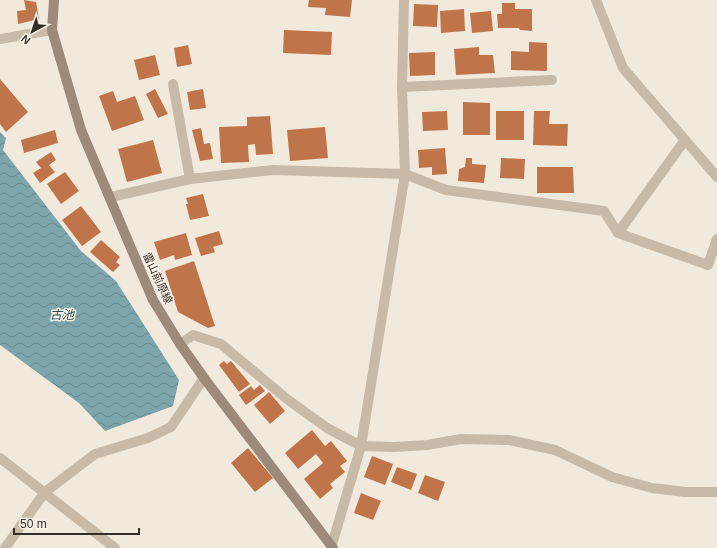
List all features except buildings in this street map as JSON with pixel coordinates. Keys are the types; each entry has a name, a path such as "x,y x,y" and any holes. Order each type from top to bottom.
{"main road":[{"name":"雷山前原線","path":"54,0 52,30 81,130 111,197 153,300 180,344 204,378 332,547"}],"street":[{"path":"332,547 361,446 405,174 402,87 404,0"},
{"path":"596,0 623,68 717,177"},
{"path":"0,39 52,30"},
{"path":"402,87 552,80"},
{"path":"173,84 190,179"},
{"path":"618,233 686,140"},
{"path":"111,197 190,179 273,170 405,174 446,190 604,211 618,233 708,265 717,239"},
{"path":"180,344 193,335 221,344 287,400 327,428 361,446 394,447 427,445 461,439 509,440 555,450 612,477 652,488 685,492 717,492"},
{"path":"4,548 45,492 95,454 148,438 171,426 204,378"},
{"path":"0,458 115,548"}],"water":[{"name":"古池","path":"0,132 6,138 3,150 81,251 116,281 179,380 173,406 105,431 79,403 0,345"}]}
